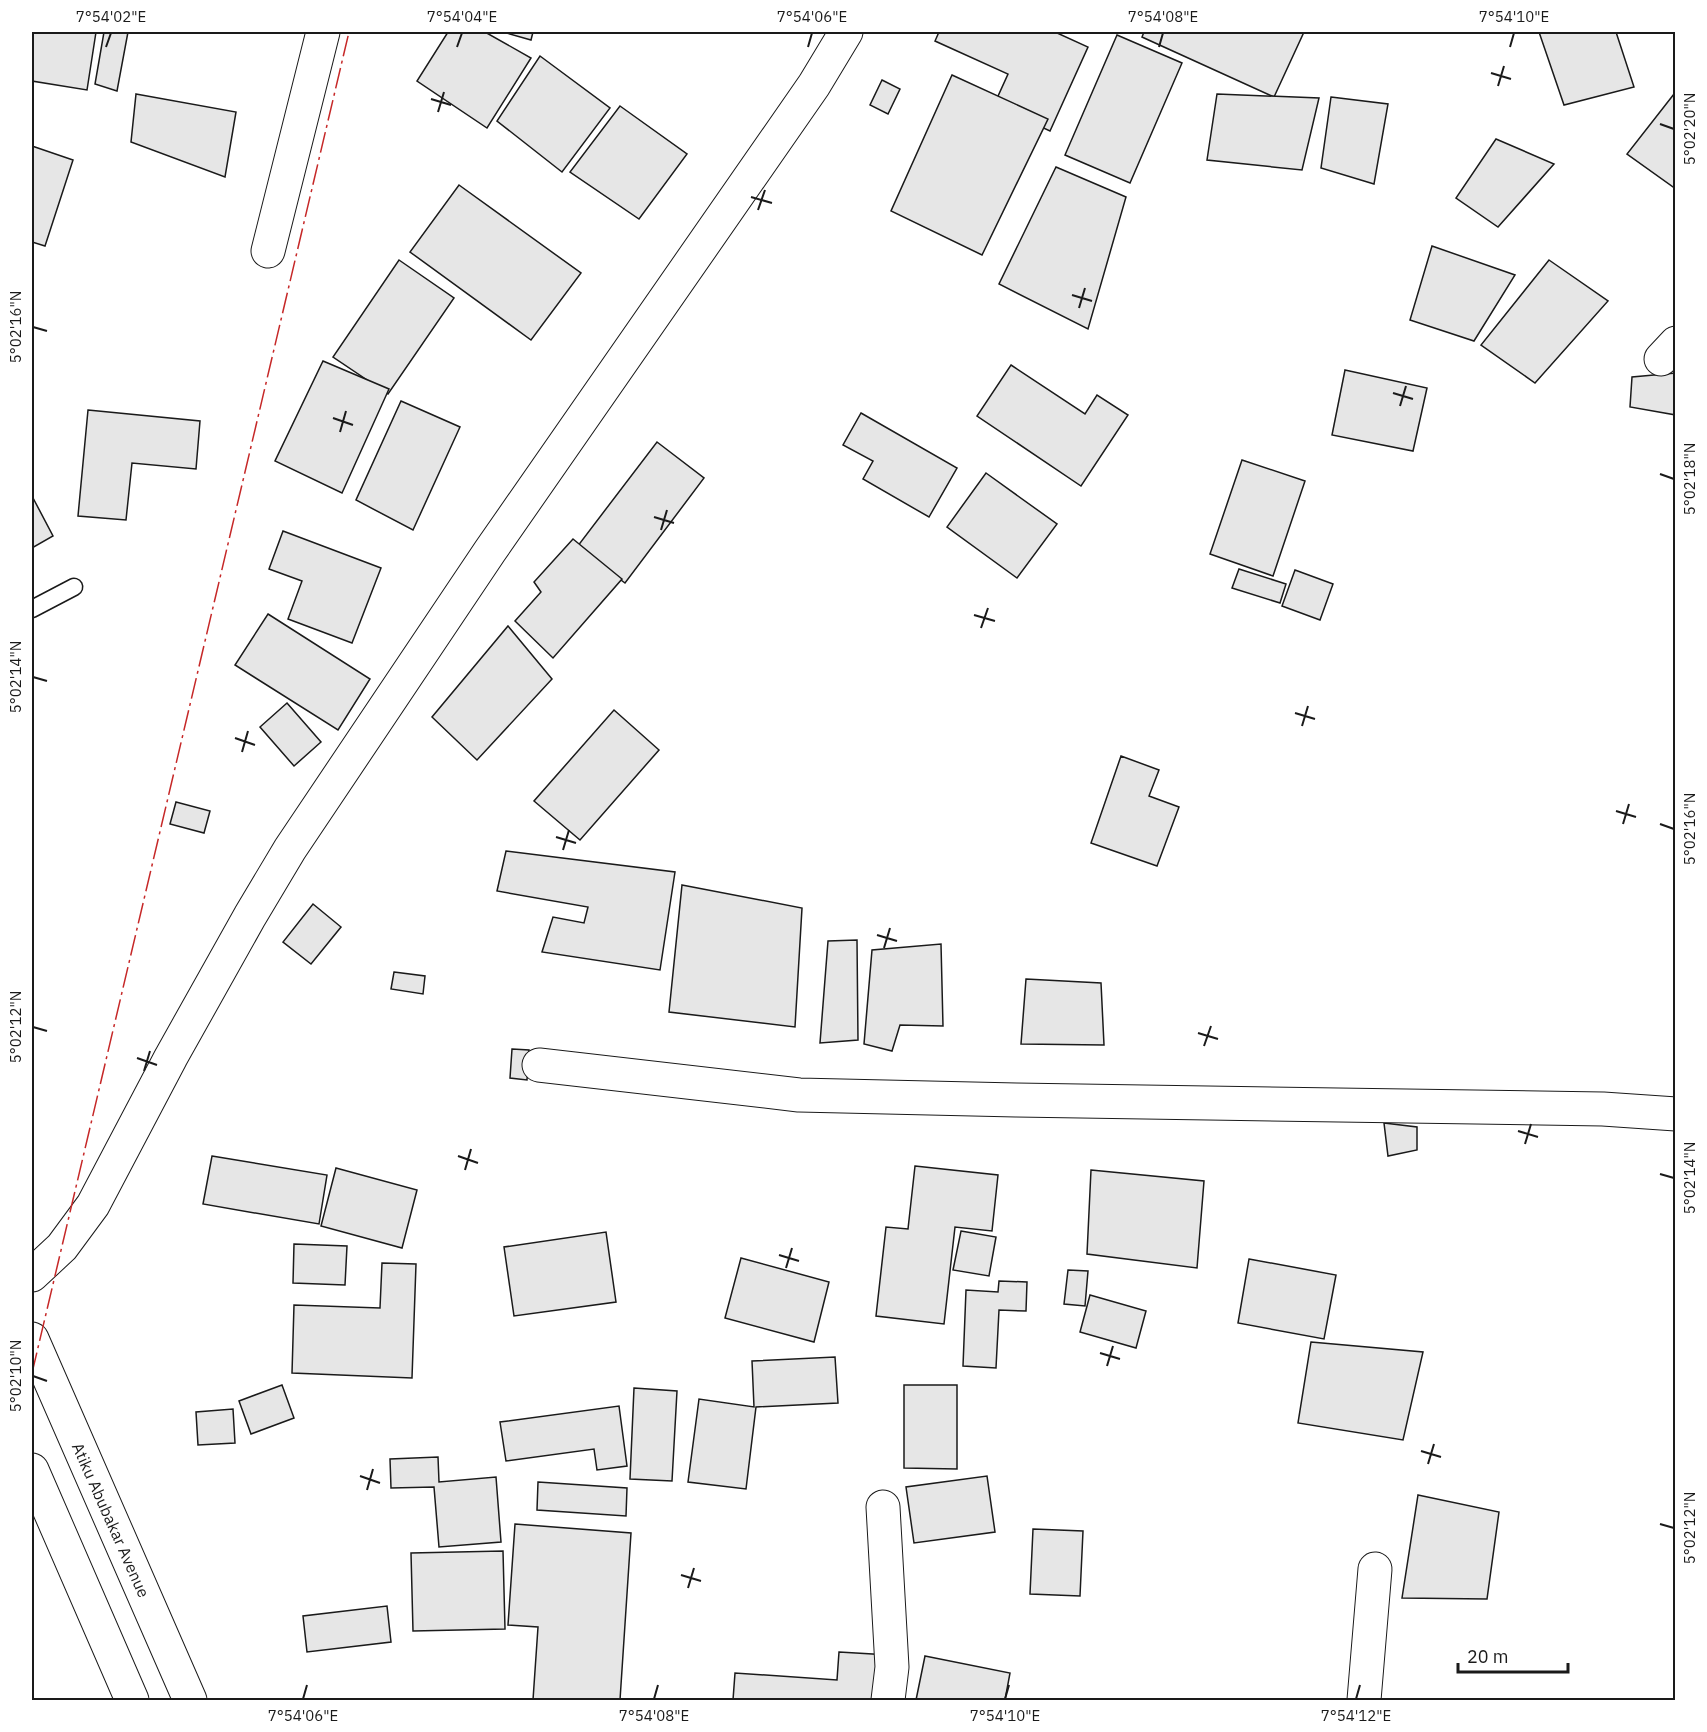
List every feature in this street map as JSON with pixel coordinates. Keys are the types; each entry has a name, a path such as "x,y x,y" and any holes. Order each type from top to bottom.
{"street":[{"path":"268,251 323,32"},
{"path":"32,1275 62,1247 93,1204 177,1047 290,849 490,551 814,85 846,32"},
{"path":"539,1065 799,1095 1603,1109 1676,1114"},
{"name":"Atiku Abubakar Avenue","path":"32,1339 190,1701"},
{"path":"32,1470 132,1701"},
{"path":"883,1507 892,1667 888,1701"},
{"path":"1364,1701 1375,1569"}],"lane":[{"path":"32,609 74,587"}],"building":[{"path":"32,32 96,32 87,90 32,81"},
{"path":"104,32 128,32 117,91 95,84"},
{"path":"448,32 485,32 531,58 487,128 417,81"},
{"path":"503,32 533,32 531,40"},
{"path":"939,32 1055,32 1088,47 1050,131 994,105 1008,74 935,41"},
{"path":"1144,32 1304,32 1274,97 1142,37"},
{"path":"1539,32 1616,32 1634,87 1564,105"},
{"path":"1117,35 1182,63 1130,183 1065,155"},
{"path":"540,56 610,108 562,172 497,121"},
{"path":"952,75 1048,119 982,255 891,211"},
{"path":"882,80 900,89 888,114 870,105"},
{"path":"136,94 236,112 225,177 131,142"},
{"path":"1217,94 1319,98 1302,170 1207,160"},
{"path":"1674,94 1676,95 1676,189 1627,154"},
{"path":"1331,97 1388,104 1374,184 1321,168"},
{"path":"620,106 687,154 639,219 570,172"},
{"path":"1496,139 1554,164 1498,227 1456,198"},
{"path":"32,146 73,160 45,246 32,242"},
{"path":"1056,167 1126,197 1088,329 999,284"},
{"path":"459,185 581,273 531,340 410,252"},
{"path":"1432,246 1515,275 1474,341 1410,320"},
{"path":"399,260 454,298 388,394 333,357"},
{"path":"1549,260 1608,301 1535,383 1481,345"},
{"path":"323,361 389,389 342,493 275,461"},
{"path":"1011,365 1085,414 1097,395 1128,415 1081,486 977,416"},
{"path":"1345,370 1427,388 1413,451 1332,435"},
{"path":"1676,373 1676,415 1630,407 1632,377"},
{"path":"401,401 460,427 413,530 356,500"},
{"path":"88,410 200,421 196,469 132,463 126,520 78,516"},
{"path":"861,413 957,468 929,517 863,479 873,461 843,445"},
{"path":"657,442 704,478 625,583 577,547"},
{"path":"1242,460 1305,481 1273,576 1210,554"},
{"path":"986,473 1057,524 1017,578 947,527"},
{"path":"32,496 53,536 32,548"},
{"path":"283,531 381,568 352,643 288,619 302,581 269,569"},
{"path":"573,539 622,579 553,658 515,621 541,592 534,582"},
{"path":"1239,569 1286,584 1280,603 1232,588"},
{"path":"1295,570 1333,584 1320,620 1282,606"},
{"path":"268,614 370,679 338,730 235,665"},
{"path":"508,626 552,679 477,760 432,717"},
{"path":"287,703 321,742 294,766 260,727"},
{"path":"614,710 659,750 580,840 534,801"},
{"path":"1121,756 1159,770 1149,796 1179,807 1157,866 1091,843"},
{"path":"176,802 210,811 204,833 170,824"},
{"path":"506,851 675,872 660,970 542,952 553,917 584,923 588,907 497,891"},
{"path":"682,885 802,908 795,1027 669,1012"},
{"path":"313,904 341,927 311,964 283,942"},
{"path":"857,940 858,1040 820,1043 828,941"},
{"path":"941,944 943,1026 900,1025 892,1051 864,1044 872,950"},
{"path":"394,972 425,976 423,994 391,989"},
{"path":"1026,979 1101,983 1104,1045 1021,1044"},
{"path":"512,1049 529,1050 527,1080 510,1078"},
{"path":"1384,1123 1417,1127 1417,1150 1388,1156"},
{"path":"212,1156 327,1175 319,1224 203,1204"},
{"path":"915,1166 998,1175 992,1231 955,1227 944,1324 876,1316 886,1227 908,1229"},
{"path":"336,1168 417,1190 402,1248 321,1226"},
{"path":"1091,1170 1204,1181 1197,1268 1087,1254"},
{"path":"961,1231 996,1237 989,1276 953,1270"},
{"path":"606,1232 616,1302 514,1316 504,1247"},
{"path":"294,1244 347,1246 345,1285 293,1283"},
{"path":"741,1258 829,1282 814,1342 725,1318"},
{"path":"1249,1259 1336,1275 1324,1339 1238,1323"},
{"path":"382,1263 416,1264 412,1378 292,1373 294,1305 380,1308"},
{"path":"1068,1270 1088,1271 1085,1306 1064,1304"},
{"path":"999,1281 1027,1282 1026,1311 999,1310 996,1368 963,1366 966,1290 998,1292"},
{"path":"1090,1295 1146,1311 1136,1348 1080,1332"},
{"path":"1311,1342 1423,1352 1403,1440 1298,1423"},
{"path":"835,1357 838,1403 756,1407 746,1489 688,1482 699,1399 754,1407 752,1361"},
{"path":"282,1385 294,1418 251,1434 239,1401"},
{"path":"904,1385 957,1385 957,1469 904,1468"},
{"path":"634,1388 677,1391 672,1481 630,1479"},
{"path":"619,1406 627,1466 597,1470 594,1449 506,1461 500,1422"},
{"path":"233,1409 235,1443 198,1445 196,1412"},
{"path":"438,1457 439,1482 496,1477 501,1542 439,1547 434,1487 391,1488 390,1459"},
{"path":"987,1476 995,1532 914,1543 906,1487"},
{"path":"538,1482 627,1488 626,1516 537,1510"},
{"path":"1418,1495 1499,1512 1487,1599 1402,1598"},
{"path":"515,1524 631,1533 620,1700 533,1700 538,1627 508,1625"},
{"path":"1033,1529 1083,1531 1080,1596 1030,1594"},
{"path":"503,1551 505,1629 413,1631 411,1553"},
{"path":"387,1606 391,1642 307,1652 303,1616"},
{"path":"839,1652 889,1655 886,1700 733,1700 735,1673 837,1680"},
{"path":"925,1656 1010,1673 1005,1700 916,1700"}],"power":[{"path":"32,1373 349,32"}]}
